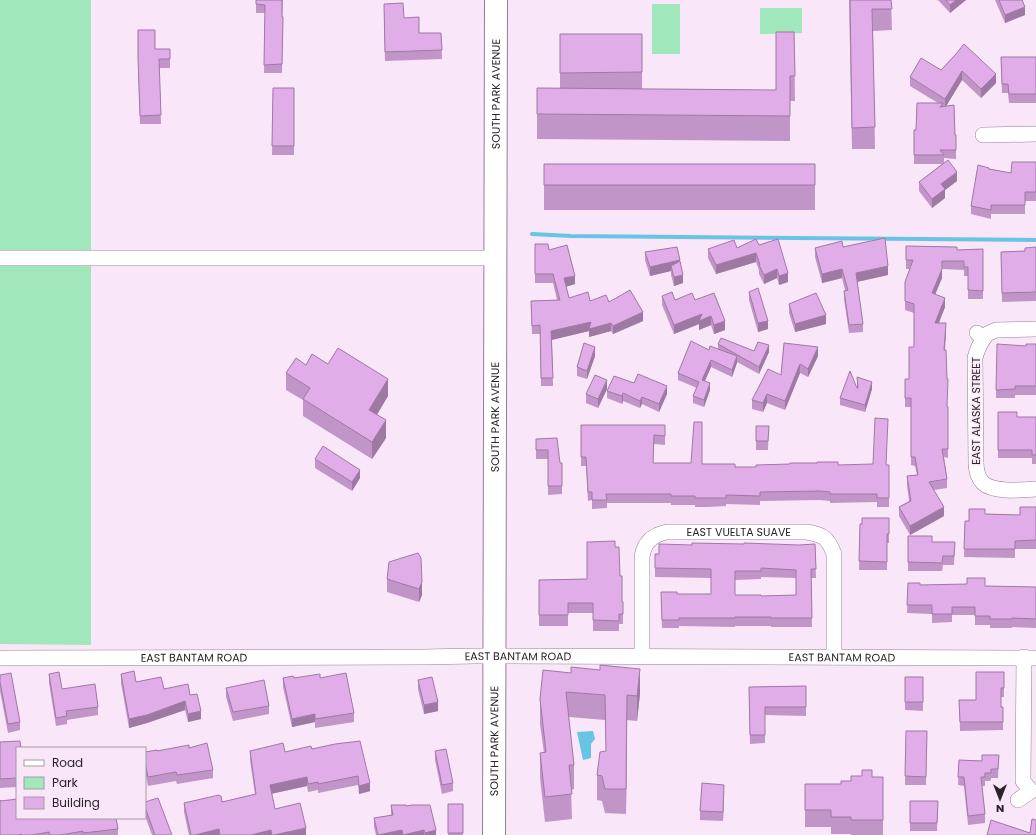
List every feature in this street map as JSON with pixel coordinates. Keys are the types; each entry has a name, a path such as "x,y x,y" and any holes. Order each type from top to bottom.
{"main road":[{"name":"SOUTH PARK AVENUE","path":"494,835 496,0"}],"street":[{"path":"983,135 1036,134"},
{"path":"0,258 496,258"},
{"name":"EAST ALASKA STREET","path":"1036,329 996,330 980,335 975,358 977,471 980,487 988,486 1002,490 1036,489"},
{"name":"EAST VUELTA SUAVE","path":"642,656 642,557 647,537 653,537 667,532 807,532 818,534 826,539 830,537 834,554 834,657"},
{"name":"EAST BANTAM ROAD","path":"0,658 494,656 1030,658"},
{"path":"1018,800 1033,792 1023,781 1030,658"}],"green space":[{"path":"0,0 91,0 91,645 0,644"},
{"path":"652,4 680,4 680,54 652,54"},
{"path":"760,8 802,8 802,33 760,34"}],"water":[{"path":"593,731 595,739 591,744 591,758 583,760 577,732"}],"building":[{"path":"256,0 282,0 282,64 264,65 265,5 256,4"},
{"path":"850,0 891,0 892,9 872,9 875,127 852,128"},
{"path":"946,0 956,0 950,5"},
{"path":"999,0 1022,0 1025,7 1005,15"},
{"path":"403,3 404,18 419,17 419,33 441,33 442,50 385,52 384,4"},
{"path":"138,30 155,30 155,49 170,49 170,59 159,59 161,115 140,116"},
{"path":"776,32 794,32 795,76 790,76 790,116 537,114 537,88 776,90"},
{"path":"560,34 642,34 642,72 560,73"},
{"path":"964,44 996,74 981,89 962,71 945,99 910,77 921,58 941,70"},
{"path":"1001,57 1036,57 1036,94 1009,94 1008,84 1002,84"},
{"path":"273,88 294,88 294,146 272,146"},
{"path":"917,103 943,103 940,107 954,105 956,150 940,150 944,155 914,155 914,130 916,130"},
{"path":"948,160 957,172 941,184 945,189 932,199 919,182"},
{"path":"1012,162 1036,162 1036,192 1025,192 1025,205 991,205 991,210 971,206 978,165 989,169 1011,173"},
{"path":"544,164 815,164 815,185 544,185"},
{"path":"885,238 888,266 856,273 863,324 849,325 844,291 848,290 842,269 822,274 815,248 842,241 843,247"},
{"path":"756,239 759,245 778,239 788,273 779,276 777,269 764,275 759,265 756,253 716,265 708,249 734,240 737,248"},
{"path":"535,244 548,244 549,250 567,245 575,276 564,278 569,298 588,292 590,301 606,295 609,302 630,290 643,312 613,326 611,323 589,329 591,322 551,331 553,378 541,378 540,325 532,326 531,301 560,300 553,274 535,274"},
{"path":"906,246 957,247 957,250 983,249 983,291 968,290 968,267 964,267 964,261 942,261 942,269 932,293 945,298 935,323 946,323 944,350 946,350 948,379 948,449 942,449 947,479 929,482 944,507 910,526 899,507 911,501 907,476 918,475 915,457 911,457 911,398 905,398 905,379 909,379 909,347 914,347 914,304 905,301 905,282 913,260 906,260"},
{"path":"677,247 680,260 650,267 645,252"},
{"path":"1036,247 1036,292 1002,293 1001,252 1025,251 1025,248"},
{"path":"680,261 683,275 674,277 671,266"},
{"path":"758,288 768,321 758,323 749,292"},
{"path":"672,292 675,300 692,293 695,300 714,293 725,321 714,325 711,316 699,321 702,314 674,325 662,296"},
{"path":"816,293 826,315 795,324 789,304"},
{"path":"721,338 754,351 758,342 769,345 759,367 718,344"},
{"path":"691,341 709,350 710,346 737,356 732,370 711,360 702,380 710,383 704,400 693,396 699,382 678,373"},
{"path":"584,343 595,347 587,371 577,367"},
{"path":"784,343 818,347 808,369 800,364 785,401 767,394 763,403 752,400 768,369 781,375"},
{"path":"997,344 1026,346 1026,344 1036,344 1036,386 1015,386 1015,389 996,390"},
{"path":"338,348 388,379 369,410 386,420 372,442 303,399 310,388 286,373 296,358 306,365 312,354 328,364"},
{"path":"850,371 857,388 857,377 872,382 865,405 840,398"},
{"path":"638,374 667,386 659,404 642,397 640,401 623,393 622,396 607,391 614,376 634,383"},
{"path":"595,375 607,380 598,399 586,394"},
{"path":"998,412 1017,412 1017,417 1036,417 1036,455 1032,455 1032,450 998,450"},
{"path":"875,418 888,419 886,465 889,465 889,498 877,498 877,494 830,494 830,492 820,491 760,492 760,496 726,495 726,498 695,498 695,496 671,496 671,494 606,494 607,500 592,500 592,492 588,492 586,457 581,457 581,425 665,425 665,436 654,435 653,463 691,463 694,422 702,422 702,464 735,464 735,467 756,467 756,465 817,462 838,462 838,465 873,464"},
{"path":"756,426 769,426 768,441 756,441"},
{"path":"557,438 560,463 562,463 562,486 548,486 548,450 536,450 536,439"},
{"path":"323,446 360,470 352,482 315,459"},
{"path":"1020,507 1036,507 1036,540 1015,541 1015,549 964,549 965,521 969,521 969,509 985,509 985,514 1020,515"},
{"path":"862,518 889,518 889,534 887,534 887,562 859,561 860,524 862,524"},
{"path":"908,536 932,536 932,542 955,542 954,556 943,556 942,563 908,562"},
{"path":"615,541 615,547 619,547 620,576 622,576 623,614 619,614 619,621 593,620 593,603 568,603 568,615 539,615 539,580 587,579 587,542"},
{"path":"692,543 815,544 816,569 811,569 812,618 735,617 679,618 679,620 662,620 661,592 677,592 677,594 711,594 711,569 655,568 655,554 659,554 659,544 692,545","holes":["761,568 796,570 796,595 735,595 735,571 761,571"]},
{"path":"418,553 421,558 422,582 419,589 387,579 389,562"},
{"path":"967,578 985,578 985,586 1036,587 1036,619 990,619 990,616 975,616 975,607 952,607 952,614 932,614 932,605 907,605 908,583 920,583 920,585 967,584"},
{"path":"600,665 640,669 637,696 627,695 626,789 605,789 602,776 597,775 600,752 606,751 605,695 566,692 574,765 569,765 572,794 545,797 540,753 546,752 540,699 543,670 571,673 571,667 600,670"},
{"path":"134,671 136,682 161,677 164,689 188,684 190,695 197,694 201,711 188,714 185,701 147,715 129,719 121,674"},
{"path":"59,672 62,689 95,684 98,707 66,711 67,716 56,718 49,674"},
{"path":"976,672 1004,672 1004,688 1001,688 1003,722 960,722 959,700 976,700"},
{"path":"11,673 20,722 8,724 0,675"},
{"path":"346,673 354,713 315,719 315,714 292,719 283,678 320,674 320,678"},
{"path":"432,677 438,702 424,705 418,680"},
{"path":"905,677 923,677 923,702 905,702"},
{"path":"264,680 269,706 233,712 226,688"},
{"path":"806,686 806,707 765,707 765,735 750,735 749,687"},
{"path":"906,731 927,731 926,777 905,776"},
{"path":"20,741 21,747 16,747 16,778 0,779 0,742"},
{"path":"360,741 370,783 359,786 358,776 318,784 318,782 308,784 307,777 270,785 275,809 300,803 306,828 274,835 272,835 271,830 251,835 220,835 219,829 191,835 184,803 219,795 221,796 222,802 256,794 250,751 283,743 285,752 311,746 312,749"},
{"path":"207,743 213,770 177,775 176,772 148,777 146,767 146,752 189,745 189,748"},
{"path":"446,749 453,783 442,785 435,751"},
{"path":"982,755 999,755 998,769 991,769 991,773 985,773 985,777 981,777 985,814 968,816 964,777 958,777 959,760 982,761"},
{"path":"862,770 872,770 872,777 883,777 883,820 851,820 851,817 831,817 831,810 805,810 805,784 841,784 841,781 851,781 851,776 862,776"},
{"path":"702,783 724,785 723,812 700,811"},
{"path":"158,798 172,835 155,835 146,810 146,802"},
{"path":"16,799 16,819 116,819 118,829 83,833 83,831 61,835 50,835 49,832 32,835 0,835 1,801"},
{"path":"910,801 938,801 937,823 910,823"},
{"path":"448,804 463,804 463,833 448,833"},
{"path":"391,805 430,805 436,830 425,833 424,830 403,835 402,830 378,835 374,818 393,815"},
{"path":"1032,819 1036,820 1036,835 987,835 991,820 1030,833"}],"waterway":[{"path":"532,234 571,236 1036,240"}]}
